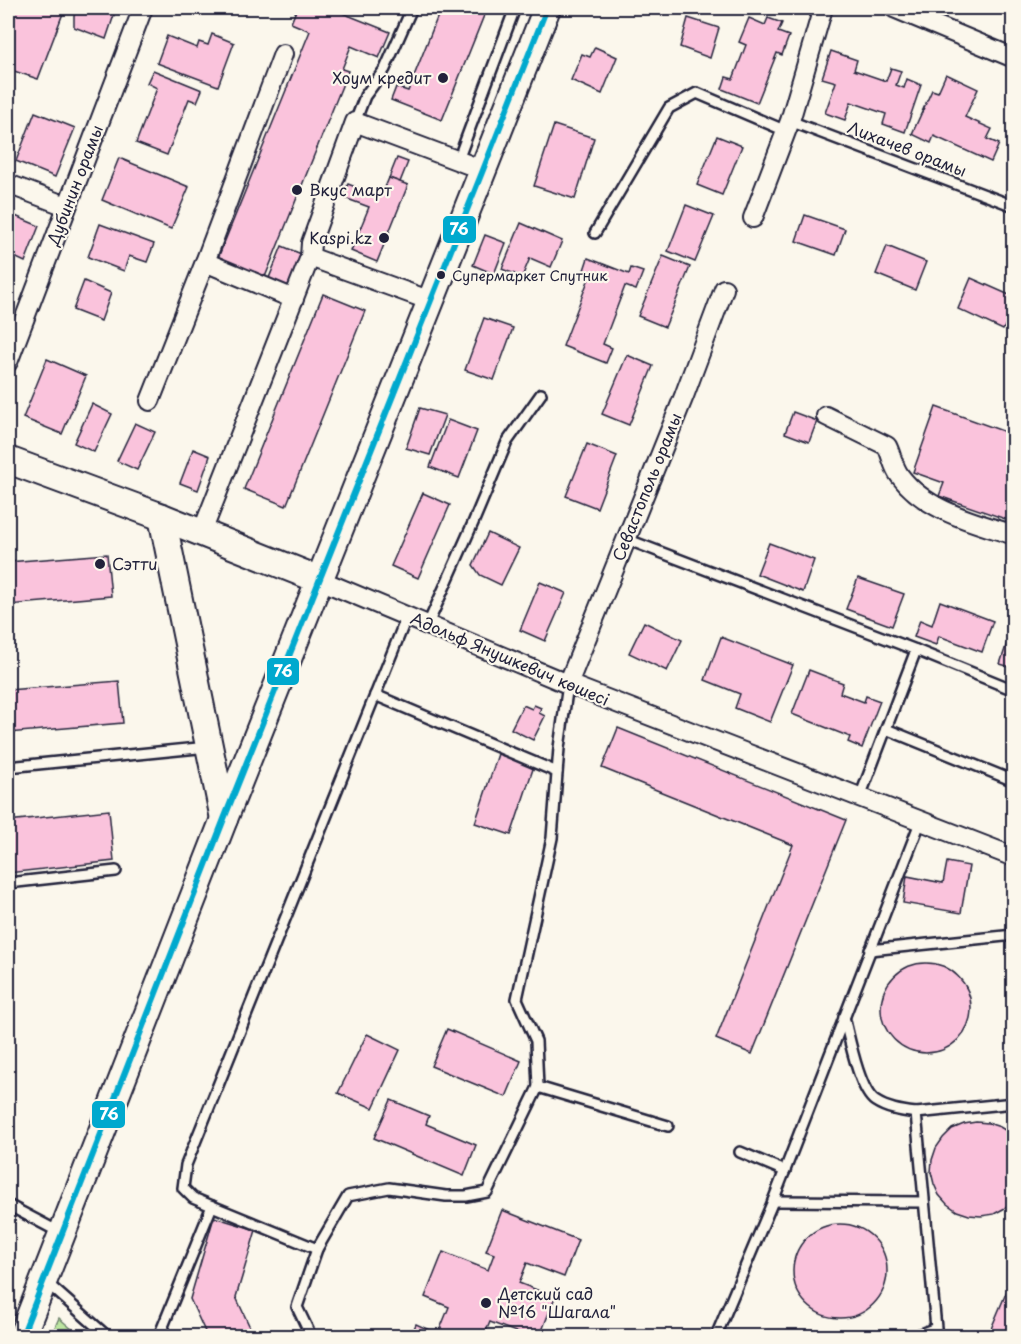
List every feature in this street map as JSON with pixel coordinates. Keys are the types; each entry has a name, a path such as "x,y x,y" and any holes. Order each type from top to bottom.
{"main road":[{"path":"22,1336 224,819 546,8"},
{"name":"Адольф Янушкевич көшесі","path":"8,460 202,532 320,580"},
{"path":"162,517 224,819"}],"street":[{"name":"Дубинин орамы","path":"8,362 143,8"},
{"path":"753,218 788,126 822,8"},
{"path":"894,8 1014,58"},
{"path":"150,401 283,54"},
{"path":"202,532 310,257 311,243 356,122 483,170"},
{"path":"8,184 66,206"},
{"path":"310,257 431,301"},
{"path":"205,262 294,299"},
{"name":"Севастополь орамы","path":"568,684 684,396 724,289"},
{"path":"826,416 887,446 893,465 900,477 925,501 967,520 1014,535"},
{"name":"Адольф Янушкевич көшесі","path":"320,580 568,684 1014,857"}],"lane":[{"path":"356,122 365,96 385,69 412,8"},
{"path":"458,160 515,8"},
{"name":"Лихачев орамы","path":"595,233 669,108 697,93 1014,206"},
{"path":"428,624 507,442 541,394"},
{"path":"626,538 1014,690"},
{"path":"317,1249 193,1198 183,1188 186,1165 407,616"},
{"path":"860,797 916,650"},
{"path":"311,1336 297,1307 317,1249 348,1196 389,1188 446,1196 466,1196 487,1192 538,1087 536,1041 517,999 552,838 557,772 568,684"},
{"path":"375,695 557,772"},
{"path":"886,729 1014,781"},
{"path":"8,767 209,747"},
{"path":"716,1336 785,1171 921,820"},
{"path":"8,883 116,872"},
{"path":"870,950 1014,935"},
{"path":"844,1017 861,1081 872,1099 889,1108 916,1113 1014,1103"},
{"path":"538,1087 668,1126"},
{"path":"915,1336 936,1328 916,1113"},
{"path":"740,1152 785,1171"},
{"path":"773,1200 924,1202"},
{"path":"8,1205 62,1234"},
{"path":"159,1336 212,1206"},
{"path":"44,1280 107,1336"}],"green space":[{"path":"59,1318 80,1336 51,1336"}],"building":[{"path":"15,8 65,8 38,79 8,69 8,29"},
{"path":"77,8 116,9 106,39 74,27"},
{"path":"297,8 330,8 390,32 379,58 351,46 342,69 348,71 265,277 218,258 310,31 291,23"},
{"path":"441,8 487,8 442,120 391,100 396,87 408,91"},
{"path":"688,18 719,28 710,58 680,47"},
{"path":"749,18 765,25 768,18 782,23 778,32 789,36 782,55 777,53 757,103 722,89 726,77 733,79 746,45 739,42"},
{"path":"212,34 234,43 218,86 157,63 167,36 197,48 199,42 208,45"},
{"path":"595,47 617,57 602,94 571,80 582,54 590,57"},
{"path":"831,51 857,60 854,70 886,81 891,68 901,71 896,85 904,88 907,79 921,85 905,132 883,124 886,114 851,102 845,120 825,113 836,82 822,78"},
{"path":"153,70 202,90 197,102 189,99 167,155 136,143 157,88 147,83"},
{"path":"946,74 978,89 965,117 992,129 987,139 999,144 991,162 934,136 931,143 912,134 932,90 938,92"},
{"path":"35,112 75,128 55,177 16,161"},
{"path":"554,125 594,138 575,199 534,186"},
{"path":"717,136 742,146 722,195 697,185"},
{"path":"119,158 189,187 171,229 102,200"},
{"path":"397,158 408,162 400,182 389,178"},
{"path":"389,178 408,185 377,262 351,251 369,207 342,197 348,184 381,197"},
{"path":"686,205 714,216 695,262 668,251"},
{"path":"8,213 39,226 25,262 8,254"},
{"path":"805,215 845,229 836,255 796,241"},
{"path":"521,223 562,241 551,267 530,258 522,277 502,269"},
{"path":"100,224 154,244 147,262 129,256 124,271 88,257"},
{"path":"485,235 506,243 494,274 473,265"},
{"path":"282,246 306,256 291,295 267,283"},
{"path":"887,246 926,262 915,290 876,274"},
{"path":"663,256 690,267 665,327 638,316"},
{"path":"588,258 629,274 631,268 643,272 636,290 625,286 603,344 612,348 606,363 563,346 591,273 584,270"},
{"path":"971,278 1014,297 1014,307 1003,330 958,309"},
{"path":"84,281 111,293 101,321 73,310"},
{"path":"323,294 365,311 286,506 244,489"},
{"path":"484,318 513,328 494,380 465,370"},
{"path":"627,355 653,366 629,425 602,414"},
{"path":"47,359 86,376 62,434 23,418"},
{"path":"92,404 112,414 94,452 74,443"},
{"path":"936,407 1014,435 1014,522 939,496 944,483 913,472"},
{"path":"420,408 445,415 430,455 406,448"},
{"path":"793,412 817,421 809,442 785,433"},
{"path":"448,420 477,431 459,478 430,467"},
{"path":"135,423 155,432 137,470 117,461"},
{"path":"587,444 617,456 597,508 566,496"},
{"path":"193,449 210,456 198,490 180,483"},
{"path":"423,493 450,505 418,578 391,566"},
{"path":"488,533 519,548 501,585 480,575 473,565"},
{"path":"769,543 814,560 803,592 757,574"},
{"path":"107,554 111,596 8,605 8,562"},
{"path":"858,578 904,594 892,626 846,609"},
{"path":"540,582 566,593 545,641 520,630"},
{"path":"940,601 993,621 982,652 939,636 936,645 914,637 920,620 932,625"},
{"path":"644,622 682,640 667,671 629,653"},
{"path":"1010,634 1014,635 1014,668 1000,664"},
{"path":"721,637 793,665 770,722 735,708 740,694 705,680"},
{"path":"809,670 843,683 840,693 864,702 866,696 880,701 862,748 848,742 850,737 792,714"},
{"path":"119,681 123,723 8,733 8,690"},
{"path":"523,705 532,709 534,705 541,708 539,713 545,716 533,740 511,729"},
{"path":"618,728 846,820 752,1054 716,1039 793,845 602,768"},
{"path":"498,754 534,766 511,835 475,823"},
{"path":"109,810 114,861 8,873 8,821"},
{"path":"947,862 969,866 961,913 903,903 907,876 943,883"},
{"path":"926,963 943,966 958,976 968,991 971,1008 968,1025 958,1040 943,1050 926,1053 909,1050 894,1040 884,1025 881,1008 884,991 894,976 909,966"},
{"path":"447,1029 521,1061 506,1097 431,1066"},
{"path":"367,1034 400,1050 373,1108 338,1093"},
{"path":"391,1100 429,1116 426,1124 476,1145 464,1176 374,1138"},
{"path":"976,1122 1000,1127 1014,1138 1014,1201 994,1214 981,1216 957,1211 947,1204 939,1195 931,1172 936,1148 943,1138 952,1129"},
{"path":"502,1210 578,1240 564,1277 527,1263 519,1283 555,1297 540,1336 526,1336 490,1322 484,1336 411,1336 416,1324 438,1334 449,1307 425,1297 443,1252 488,1270 494,1254 486,1251"},
{"path":"214,1217 256,1230 236,1297 254,1336 207,1336 190,1299"},
{"path":"840,1224 858,1228 873,1238 883,1253 887,1271 883,1289 873,1304 858,1314 840,1318 822,1314 807,1304 797,1289 793,1271 797,1253 807,1238 822,1228"},
{"path":"1014,1274 1014,1336 988,1336"}],"transit line":[{"name":"76","path":"22,1336 224,819 547,8"}],"place":[{"name":"Хоум кредит","path":"443,78"},
{"name":"Вкус март","path":"297,190"},
{"name":"Kaspi.kz","path":"384,238"},
{"name":"Супермаркет Спутник","path":"441,275"},
{"name":"Сэтти","path":"100,564"},
{"name":"Детский сад №16 \"Шагала\"","path":"486,1303"}]}
